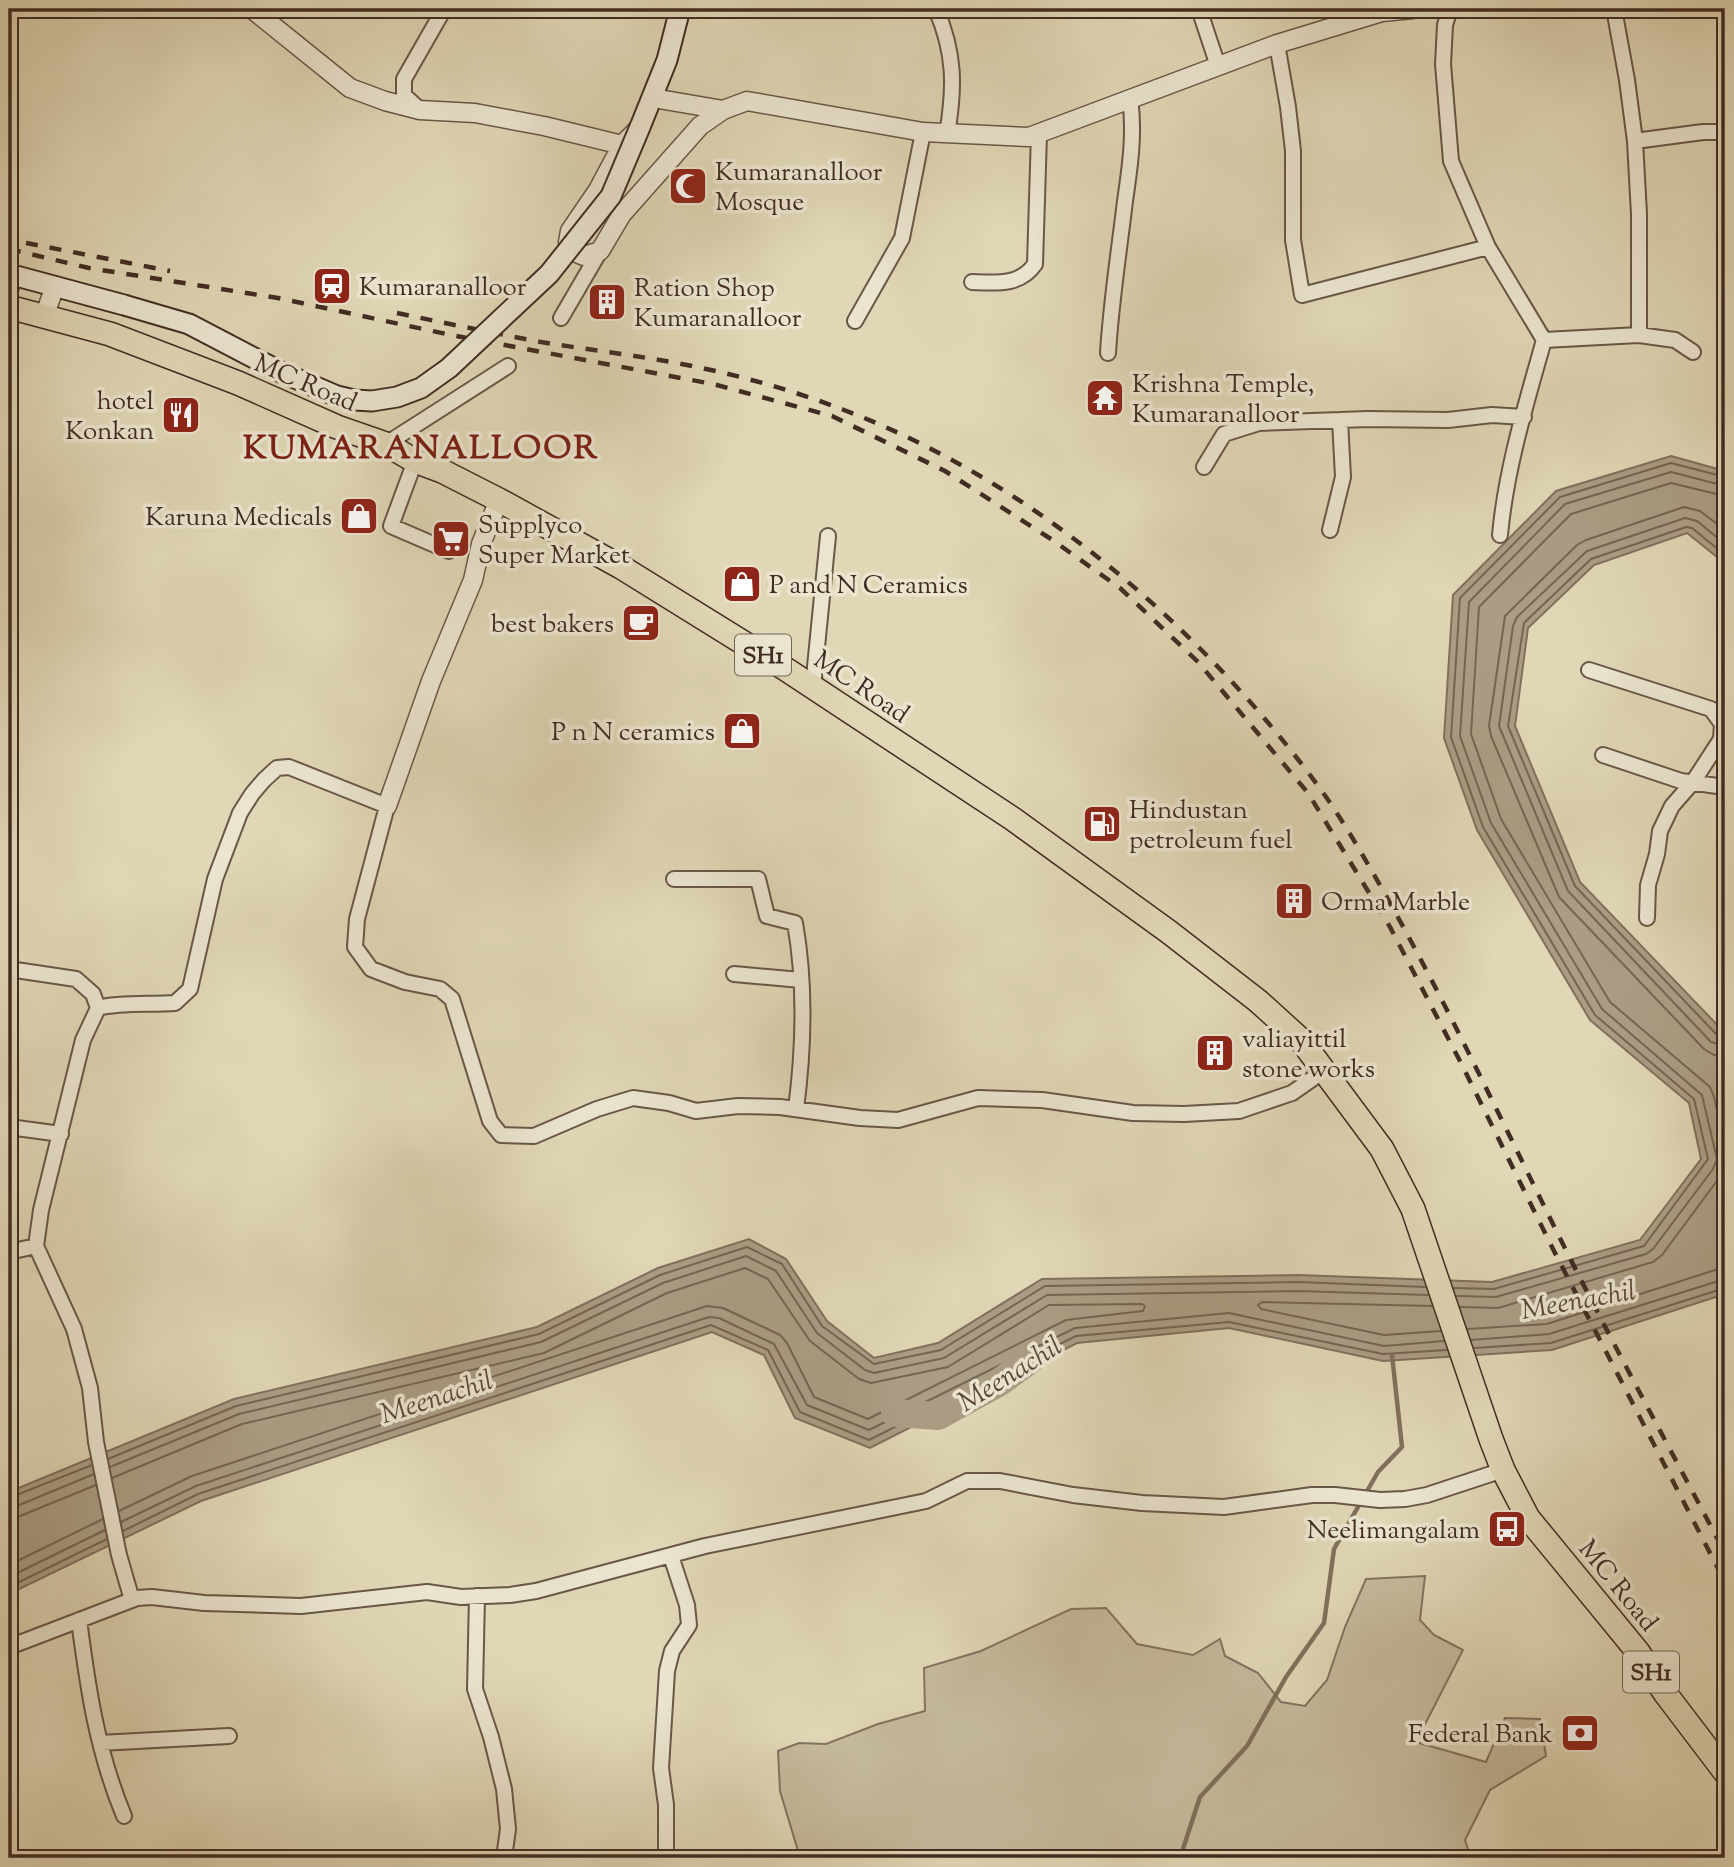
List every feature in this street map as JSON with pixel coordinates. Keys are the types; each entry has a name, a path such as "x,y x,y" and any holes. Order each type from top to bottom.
{"main road":[{"path":"10,280 55,286 189,324 283,373 337,396 372,401 397,397 421,388 449,368 549,274 611,196 653,98 667,60 680,9"},
{"name":"MC Road","path":"9,307 110,334 238,383 337,427 386,444 415,461 442,471 499,500 621,567 813,687 1013,819 1170,932 1258,1001 1300,1040 1325,1070 1381,1149 1413,1209 1503,1471 1528,1518 1638,1652 1665,1693 1725,1772"}],"street":[{"path":"252,9 350,88 385,102 420,110 475,113 622,145"},
{"path":"420,110 404,95 404,79 444,9"},
{"path":"936,9 945,30 953,72 947,134"},
{"path":"1199,9 1218,66"},
{"path":"562,318 622,214 700,126 723,110 747,101 923,132 1030,137 1277,44 1382,12 1413,9"},
{"path":"1450,9 1445,25 1443,64 1451,161 1488,247 1544,340 1503,505 1500,535"},
{"path":"1614,9 1635,141 1639,214 1639,335"},
{"path":"1277,44 1292,142 1293,240 1302,295 1488,247"},
{"path":"653,98 723,110"},
{"path":"1108,353 1111,306 1129,176 1133,118 1130,98"},
{"path":"600,251 584,256 572,251 568,242 570,231 598,190 622,145 640,127"},
{"path":"855,321 902,238 923,132"},
{"path":"1635,141 1703,132 1725,132"},
{"path":"972,282 1004,283 1020,279 1030,272 1035,264 1039,134"},
{"path":"44,317 55,286"},
{"path":"1544,340 1639,335 1675,340 1693,352"},
{"path":"386,444 508,366"},
{"path":"1203,467 1224,434 1259,423 1448,420 1492,415 1524,417"},
{"path":"1330,530 1343,477 1340,420"},
{"path":"415,461 391,526 449,551"},
{"path":"499,500 481,544 472,580 431,681 387,806 357,919 355,947 371,969 405,982 440,989 452,999 490,1121 500,1135 534,1136 597,1109 633,1098 669,1103 695,1111 738,1106 898,1120 978,1098 1042,1100 1133,1113 1238,1111 1292,1093 1325,1070"},
{"path":"813,687 828,536"},
{"path":"1589,670 1711,709 1722,724 1721,739 1693,782 1672,806 1660,831 1648,885 1647,918"},
{"path":"1603,755 1681,781 1725,787"},
{"path":"132,1600 119,1555 96,1442 89,1388 74,1329 36,1246 41,1210 83,1040 99,1008 111,1005 175,1003 190,989 215,879 232,834 252,794 277,768 289,766 387,806"},
{"path":"674,879 758,878 767,916 795,923 801,980 802,1061 796,1109"},
{"path":"9,969 76,979 93,994 99,1008"},
{"path":"734,974 801,980"},
{"path":"9,1127 61,1134"},
{"path":"9,1252 36,1246"},
{"path":"9,1647 132,1600 152,1597 204,1603 301,1606 427,1592 461,1597 536,1591 705,1546 926,1501 967,1481 1000,1481 1073,1495 1224,1507 1312,1495 1405,1499 1427,1495 1503,1471"},
{"path":"666,1858 666,1805 661,1768 667,1671 672,1651 689,1626 687,1605 671,1556"},
{"path":"477,1596 475,1689 504,1789 508,1829 504,1858"},
{"path":"79,1620 89,1695 100,1743 108,1776 124,1816"},
{"path":"100,1743 229,1736"}],"shaded area":[{"path":"1425,1576 1420,1620 1434,1635 1463,1650 1416,1742 1486,1762 1505,1718 1540,1719 1546,1756 1490,1790 1465,1840 1471,1858 798,1858 780,1791 778,1751 799,1743 826,1744 878,1724 925,1711 924,1668 981,1651 1071,1609 1106,1608 1137,1644 1193,1655 1220,1639 1225,1656 1258,1673 1281,1702 1305,1706 1327,1680 1345,1627 1366,1579"}],"water":[{"path":"1671,456 1725,471 1725,588 1722,561 1687,533 1594,565 1528,628 1515,726 1580,882 1725,1033 1725,1294 1552,1350 1383,1361 1229,1328 1077,1343 870,1448 795,1418 764,1355 712,1332 201,1501 9,1594 9,1492 234,1399 537,1327 658,1268 749,1239 786,1259 827,1321 874,1358 938,1343 1042,1279 1298,1275 1492,1282 1640,1240 1701,1159 1689,1103 1590,1020 1477,830 1444,738 1453,595 1556,491"}],"waterway":[{"path":"1180,1858 1200,1797 1247,1746 1286,1677 1324,1623 1334,1549 1378,1472 1402,1447 1392,1355"},
{"name":"Meenachil","path":"895,1413 938,1416 1000,1382 1031,1359"}],"railway":[{"path":"26,243 170,271"},
{"path":"9,249 89,268 278,298 451,335 713,384 832,416 945,471 1051,539 1120,588 1198,662 1308,793 1390,927 1725,1582"},
{"path":"397,313 541,342 697,367 772,386 844,410 914,440 981,477 1046,518 1108,565 1166,616 1221,670 1272,728 1319,787 1356,844 1432,980 1592,1301 1725,1553"}],"place":[{"name":"Kumaranalloor Mosque","path":"688,186"},
{"name":"Kumaranalloor","path":"332,286"},
{"name":"Ration Shop Kumaranalloor","path":"607,302"},
{"name":"Krishna Temple, Kumaranalloor","path":"1105,398"},
{"name":"hotel Konkan","path":"181,415"},
{"name":"Karuna Medicals","path":"359,516"},
{"name":"Supplyco Super Market","path":"451,539"},
{"name":"P and N Ceramics","path":"742,584"},
{"name":"best bakers","path":"641,623"},
{"name":"P n N ceramics","path":"742,731"},
{"name":"Hindustan petroleum fuel","path":"1102,824"},
{"name":"Orma Marble","path":"1294,901"},
{"name":"valiayittil stone works","path":"1215,1053"},
{"name":"Neelimangalam","path":"1507,1529"},
{"name":"Federal Bank","path":"1580,1733"}],"district":[{"name":"KUMARANALLOOR","path":"421,446"}]}
